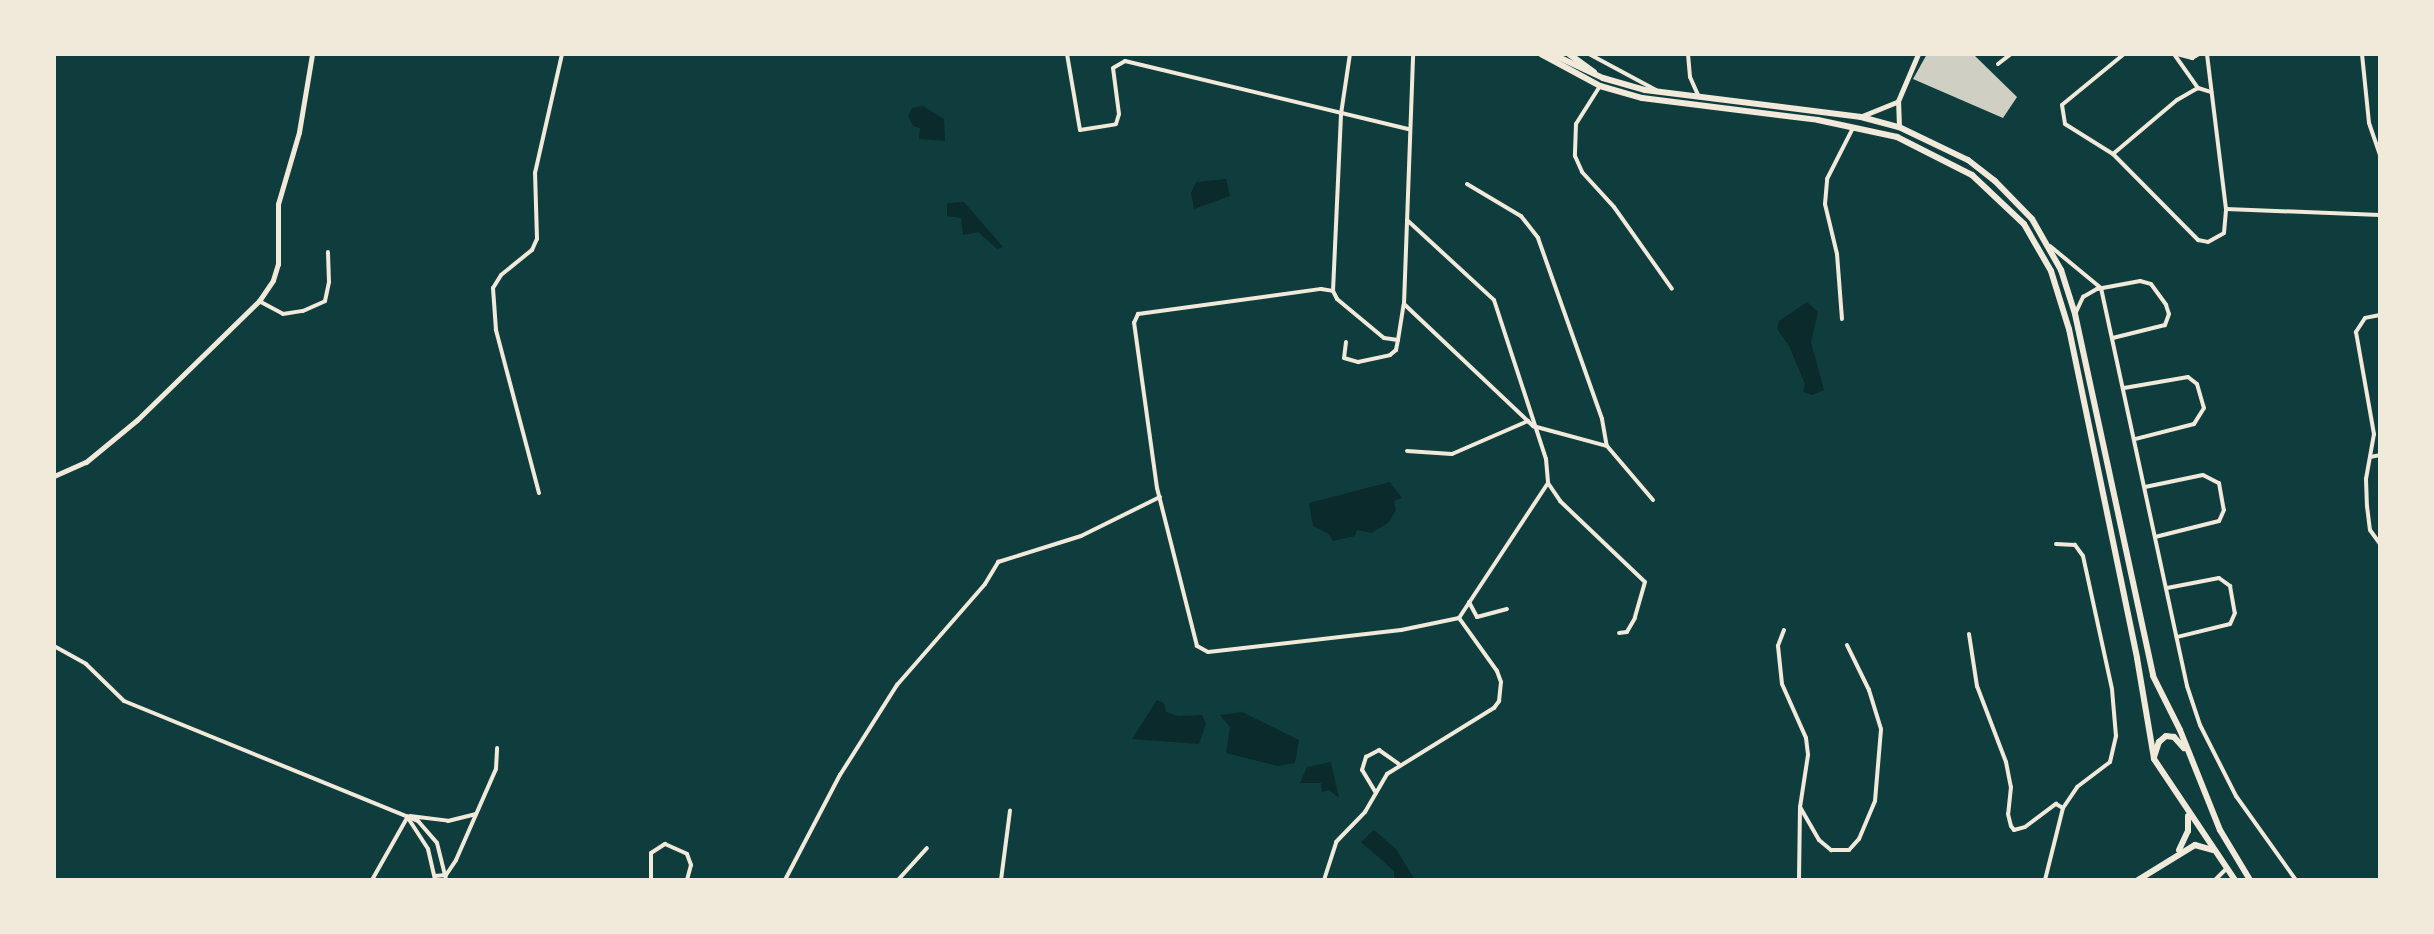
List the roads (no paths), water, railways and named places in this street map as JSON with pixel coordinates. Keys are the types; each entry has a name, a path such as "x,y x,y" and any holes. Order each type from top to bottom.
{"main road":[{"path":"1541,54 1642,98 1854,126 1924,148 1972,175 2024,224 2051,271 2069,329 2137,658 2154,759 2235,880"},
{"path":"1552,54 1602,82 1661,93 1861,117 1899,127 1954,153 1995,181 2032,219 2049,244 2075,314 2145,652 2220,830 2250,880"},
{"path":"1569,54 1602,82"},
{"path":"2154,759 2159,742 2170,736 2178,739 2193,761"},
{"path":"2176,854 2188,831 2188,812"},
{"path":"2138,880 2195,845 2216,851"}],"street":[{"path":"54,476 86,462 137,420 259,301 273,280 278,264 278,204 299,132 312,54"},
{"path":"539,493 496,330 493,288 501,275 532,250 537,239 535,173 562,54"},
{"path":"1067,54 1080,130 1116,124 1119,114 1113,68 1125,61 1408,129"},
{"path":"1350,54 1341,114 1333,291 1337,299 1384,338 1399,338"},
{"path":"1346,342 1344,358 1358,362 1390,355 1396,350 1399,338 1404,304 1413,54"},
{"path":"1589,54 1661,93"},
{"path":"1688,54 1690,77 1699,97"},
{"path":"1899,127 1898,101 1918,54"},
{"path":"1998,64 2011,54"},
{"path":"2124,54 2062,105 2065,124 2113,154 2198,240 2208,242 2224,233 2226,209 2207,54"},
{"path":"2176,54 2192,58 2199,54"},
{"path":"2176,54 2198,88 2211,92"},
{"path":"2362,54 2369,123 2380,155"},
{"path":"1602,82 1576,124 1575,156 1582,172 1614,207 1672,289"},
{"path":"2113,154 2177,100 2198,88"},
{"path":"1861,117 1898,101"},
{"path":"1842,319 1837,254 1825,204 1827,179 1854,126"},
{"path":"1467,184 1521,216 1538,238 1602,419 1607,446 1653,500"},
{"path":"2226,209 2380,215"},
{"path":"1333,291 1321,289 1138,314 1134,329 1160,497 1197,646 1208,652 1401,630 1459,618 1548,483 1549,475 1494,300 1407,220"},
{"path":"2049,244 2101,288 2196,712 2217,762 2236,796 2296,880"},
{"path":"259,301 283,314 303,311 325,301 329,282 328,252"},
{"path":"2075,314 2083,297 2101,288 2146,281 2160,296 2169,314 2159,328 2113,338"},
{"path":"1404,304 1533,426 1607,446"},
{"path":"2380,315 2365,318 2356,332 2374,434 2367,506 2370,530 2380,544"},
{"path":"2124,388 2188,377 2197,384 2204,408 2194,424 2135,439"},
{"path":"1407,451 1452,454 1528,421"},
{"path":"2370,457 2380,455"},
{"path":"2145,487 2203,475 2219,483 2224,510 2219,521 2155,537"},
{"path":"1548,483 1560,501 1645,582 1635,618 1627,632 1619,633"},
{"path":"785,880 840,775 897,685 985,584 998,562 1081,536 1160,497"},
{"path":"2045,880 2063,808 2077,787 2110,762 2116,736 2112,689 2083,556 2075,545 2056,544"},
{"path":"2167,588 2219,578 2230,586 2235,613 2230,624 2177,637"},
{"path":"1469,602 1477,617 1507,609"},
{"path":"1324,880 1336,842 1365,812 1387,774 1494,708 1499,701 1501,682 1497,671 1459,618"},
{"path":"1784,630 1778,646 1782,684 1806,738 1808,755 1800,807 1799,880"},
{"path":"1969,634 1977,686 2009,774 2011,826 2014,830 2025,827 2056,804 2063,808"},
{"path":"1800,807 1819,840 1831,850 1849,850 1859,839 1875,801 1881,729 1869,690 1847,645"},
{"path":"54,646 86,664 124,701 408,816 428,829 437,843 446,877"},
{"path":"446,877 496,769 497,748"},
{"path":"1376,793 1362,770 1366,757 1379,750 1400,765"},
{"path":"1001,880 1010,811"},
{"path":"408,816 448,821 477,814"},
{"path":"408,816 428,849 435,878 446,877"},
{"path":"372,880 408,816"},
{"path":"651,880 651,853 665,844 687,854 691,865 687,880"},
{"path":"898,880 927,848"},
{"path":"2215,880 2227,868"}],"water":[{"path":"923,106 944,119 945,141 919,139 920,128 913,126 908,116 912,108"},
{"path":"1226,179 1230,196 1194,209 1191,193 1196,182"},
{"path":"964,202 1003,247 997,249 978,232 963,235 961,218 947,216 947,203"},
{"path":"1807,302 1818,312 1811,342 1824,390 1812,395 1803,392 1805,384 1789,346 1777,329 1779,321"},
{"path":"1390,482 1402,498 1394,501 1396,510 1388,523 1371,533 1357,530 1355,536 1333,541 1329,534 1313,526 1309,503"},
{"path":"1157,700 1164,703 1166,712 1178,716 1202,715 1206,724 1199,744 1132,739"},
{"path":"1242,712 1299,740 1295,763 1278,766 1226,753 1230,727 1220,715"},
{"path":"1331,762 1339,798 1329,790 1322,792 1321,783 1300,783 1307,767"},
{"path":"1374,830 1396,849 1415,880 1394,880 1394,871 1361,842"}]}
